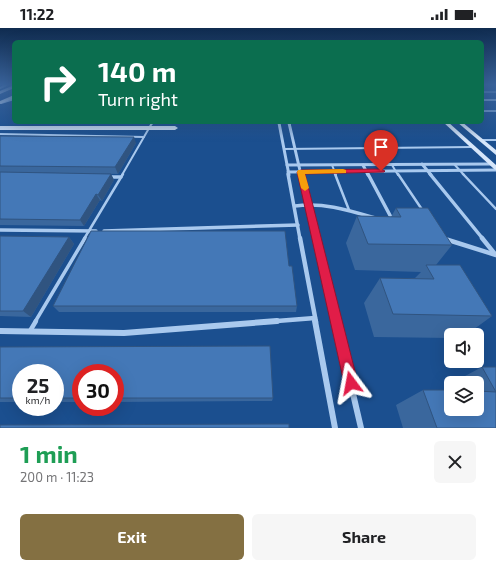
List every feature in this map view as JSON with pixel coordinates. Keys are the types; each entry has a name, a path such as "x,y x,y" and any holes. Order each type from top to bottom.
{"main road":[{"path":"447,124 495,167"},
{"path":"461,124 496,153"},
{"path":"0,128 174,128"}],"street":[{"path":"279,124 335,428"},
{"path":"289,124 361,428"},
{"path":"422,164 495,255"},
{"path":"287,165 454,164 495,167"},
{"path":"363,165 394,224 386,221"},
{"path":"288,172 459,170 495,167"},
{"path":"106,177 121,177"},
{"path":"294,206 308,203 318,203 379,219"},
{"path":"0,230 89,231 298,225"},
{"path":"442,238 495,255"},
{"path":"0,331 124,333 315,318"}],"lane":[{"path":"484,111 496,111"},
{"path":"30,332 152,124"},
{"path":"0,134 144,137"},
{"path":"481,140 496,140"},
{"path":"284,149 473,147"},
{"path":"392,164 425,214"},
{"path":"454,164 496,209"},
{"path":"332,165 349,210"}],"building":[{"path":"0,136 134,137 115,167 0,166"},
{"path":"0,172 111,174 98,195 96,194 80,220 0,219"},
{"path":"396,208 428,208 452,245 368,244 357,216 401,217"},
{"path":"91,231 285,231 289,266 292,266 297,306 53,306"},
{"path":"0,236 69,237 23,311 0,311"},
{"path":"426,265 460,265 492,316 393,314 380,278 434,279"},
{"path":"270,346 273,398 124,398 124,364 72,364 72,398 64,398 64,364 12,364 12,398 0,398 0,347"},
{"path":"484,367 496,367 496,392 483,368"},
{"path":"423,390 444,390 444,416 484,416 484,391 496,392 496,428 437,428"},
{"path":"289,424 289,428 0,428 0,425"}],"slow traffic":[{"path":"305,188 301,172 343,171"}],"route":[{"path":"351,383 301,172 381,171"}]}
